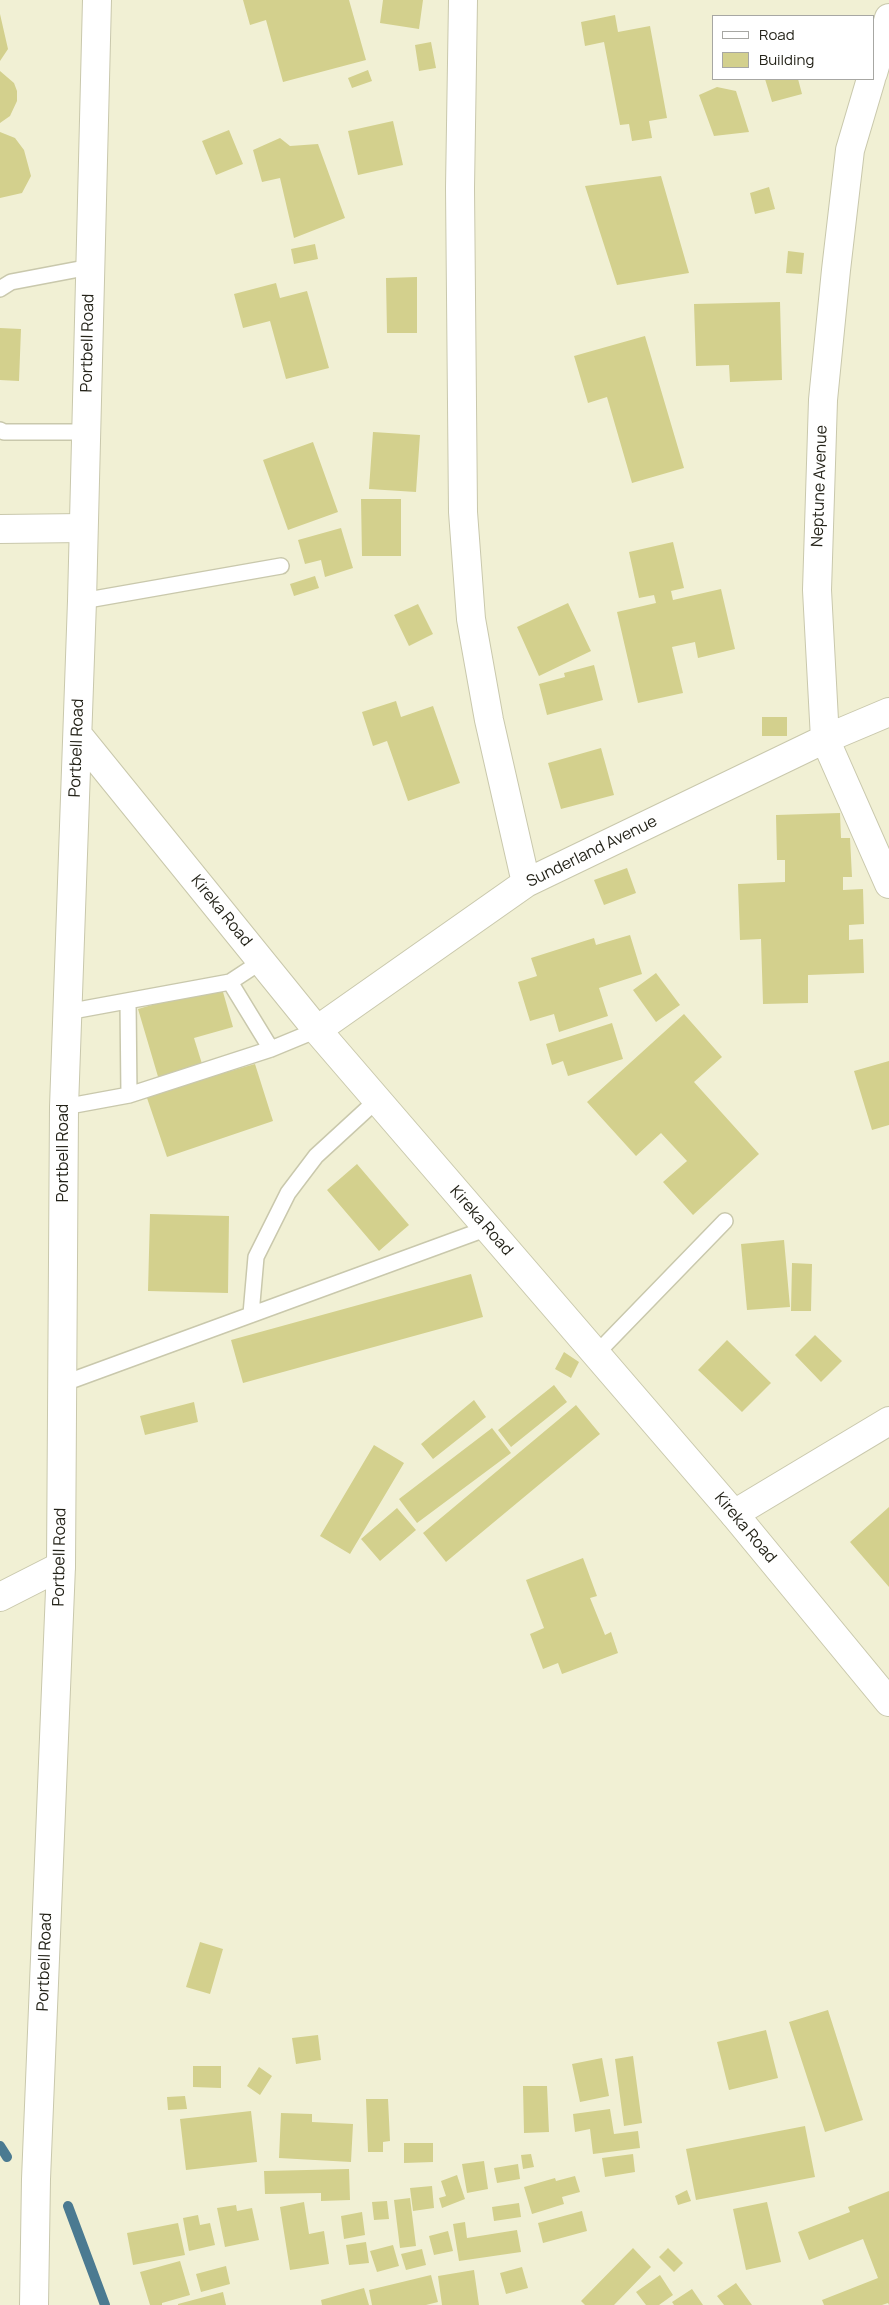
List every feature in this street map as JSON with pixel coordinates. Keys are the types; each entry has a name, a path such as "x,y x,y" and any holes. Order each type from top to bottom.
{"main road":[{"name":"Portbell Road","path":"34,2305 36,2179 61,1566 64,1107 82,601 96,0"},
{"path":"463,0 460,198 463,512 473,629 489,720 526,884"},
{"path":"874,70 889,18"},
{"name":"Neptune Avenue","path":"871,80 850,150 823,400 817,590 825,739 889,884"},
{"path":"0,529 83,528"},
{"name":"Sunderland Avenue","path":"317,1030 526,884 825,739 889,712"},
{"name":"Kireka Road","path":"78,735 317,1030 734,1514 889,1702"},
{"path":"734,1514 889,1421"},
{"path":"0,1597 61,1566"}],"lane":[{"path":"0,289 11,282 90,267"},
{"path":"0,430 4,432 86,432"},
{"path":"82,601 281,566"},
{"path":"67,1012 230,982 262,961"},
{"path":"230,982 271,1049"},
{"path":"128,1001 129,1095"},
{"path":"64,1107 129,1095 271,1049 317,1030"},
{"path":"251,1314 256,1258 288,1193 316,1156 377,1100"},
{"path":"596,1354 725,1221"},
{"path":"62,1384 488,1228"}],"building":[{"path":"243,0 349,0 366,60 283,82 266,20 250,25"},
{"path":"383,0 423,0 419,29 380,23"},
{"path":"0,14 8,49 0,61"},
{"path":"615,15 618,32 650,26 667,118 649,121 652,138 632,141 629,124 620,125 604,42 585,46 581,22"},
{"path":"431,42 436,68 419,71 415,45"},
{"path":"368,70 372,81 352,88 348,78"},
{"path":"0,71 14,83 17,91 17,101 10,116 0,123"},
{"path":"765,80 798,80 802,94 772,102"},
{"path":"717,87 736,91 749,132 714,136 699,95"},
{"path":"393,121 403,165 358,175 348,131"},
{"path":"229,130 243,164 216,175 202,141"},
{"path":"0,132 15,138 24,150 31,176 22,193 0,198"},
{"path":"280,138 290,146 318,144 345,218 294,238 280,178 262,182 253,150"},
{"path":"661,176 689,273 617,285 585,186"},
{"path":"769,187 775,209 755,214 750,193"},
{"path":"315,244 318,259 294,264 291,249"},
{"path":"788,251 804,253 802,274 786,273"},
{"path":"417,277 417,333 387,333 386,278"},
{"path":"276,283 280,298 307,291 329,368 286,379 270,321 243,328 234,294"},
{"path":"780,302 782,380 730,382 729,365 696,366 694,304"},
{"path":"0,328 21,329 19,381 0,380"},
{"path":"645,336 684,468 632,483 607,397 588,403 574,356"},
{"path":"373,432 420,435 416,492 369,489"},
{"path":"313,442 338,512 288,530 263,460"},
{"path":"361,499 401,499 401,556 362,556"},
{"path":"341,528 353,568 325,577 321,560 305,564 298,540"},
{"path":"673,542 684,588 671,591 673,600 721,589 735,649 698,658 695,642 672,647 683,693 638,703 617,612 656,603 654,595 639,598 629,552"},
{"path":"315,576 319,588 294,596 290,584"},
{"path":"568,603 591,651 539,676 517,627"},
{"path":"418,604 433,634 409,646 394,615"},
{"path":"594,665 603,700 547,715 539,684 565,677 564,673"},
{"path":"396,701 401,717 433,706 460,783 408,801 387,741 373,746 362,712"},
{"path":"762,717 787,717 787,736 762,736"},
{"path":"601,748 614,795 561,809 548,763"},
{"path":"840,813 841,838 850,838 852,877 843,877 843,890 863,889 864,924 849,925 849,940 863,939 864,973 808,975 808,1003 763,1004 761,939 740,940 738,884 785,882 785,860 777,860 776,815"},
{"path":"627,868 636,893 604,905 594,880"},
{"path":"630,935 642,974 599,988 608,1016 559,1032 554,1014 530,1021 518,982 537,976 531,958 594,938 596,945"},
{"path":"656,973 680,1005 656,1022 633,990"},
{"path":"221,985 233,1027 194,1038 203,1067 159,1080 138,1009"},
{"path":"684,1014 722,1057 694,1082 759,1154 693,1215 663,1182 687,1161 661,1133 636,1156 587,1102"},
{"path":"612,1023 623,1059 568,1076 563,1061 552,1065 546,1044"},
{"path":"889,1061 889,1125 872,1130 854,1071"},
{"path":"255,1064 273,1121 167,1157 146,1095"},
{"path":"357,1164 409,1225 379,1251 327,1190"},
{"path":"150,1214 229,1216 228,1293 148,1291"},
{"path":"784,1240 790,1307 747,1310 741,1244"},
{"path":"792,1263 812,1264 811,1311 791,1311"},
{"path":"471,1274 483,1317 243,1383 231,1340"},
{"path":"815,1335 842,1361 821,1382 795,1355"},
{"path":"727,1340 771,1383 742,1412 698,1370"},
{"path":"564,1352 579,1362 571,1378 555,1369"},
{"path":"554,1385 567,1402 511,1447 498,1430"},
{"path":"474,1400 486,1417 433,1459 421,1444"},
{"path":"194,1402 198,1422 145,1435 140,1416"},
{"path":"576,1405 600,1434 446,1562 423,1533"},
{"path":"492,1428 511,1453 417,1523 399,1499"},
{"path":"374,1445 404,1463 350,1554 320,1536"},
{"path":"889,1507 889,1587 850,1542"},
{"path":"397,1508 416,1530 380,1561 361,1539"},
{"path":"583,1558 597,1596 590,1598 605,1635 611,1632 618,1653 562,1674 558,1663 543,1669 530,1634 544,1628 526,1580"},
{"path":"200,1942 223,1949 210,1994 186,1987"},
{"path":"828,2010 863,2120 825,2132 789,2022"},
{"path":"766,2030 778,2078 729,2090 717,2042"},
{"path":"318,2035 321,2060 296,2064 292,2038"},
{"path":"633,2056 642,2123 624,2126 615,2059"},
{"path":"602,2058 609,2096 580,2102 572,2064"},
{"path":"193,2066 221,2066 221,2088 193,2087"},
{"path":"259,2067 272,2076 260,2095 247,2086"},
{"path":"523,2086 547,2086 549,2132 524,2133"},
{"path":"185,2096 187,2109 168,2110 167,2097"},
{"path":"366,2099 388,2099 390,2141 383,2142 383,2152 368,2152"},
{"path":"610,2109 614,2134 638,2131 640,2148 593,2154 590,2129 575,2132 573,2114"},
{"path":"251,2111 257,2162 186,2170 180,2119"},
{"path":"281,2113 312,2114 312,2122 353,2124 351,2162 279,2158"},
{"path":"805,2126 815,2177 696,2200 686,2149"},
{"path":"404,2143 433,2143 433,2162 404,2163"},
{"path":"531,2154 534,2167 523,2169 521,2155"},
{"path":"633,2154 635,2172 605,2177 602,2158"},
{"path":"484,2161 488,2189 467,2193 462,2164"},
{"path":"518,2164 520,2179 497,2183 494,2168"},
{"path":"349,2169 350,2200 321,2201 321,2193 265,2194 264,2171"},
{"path":"457,2175 465,2199 442,2208 439,2198 446,2196 441,2181"},
{"path":"575,2176 580,2192 562,2197 564,2204 532,2214 524,2187 555,2178 556,2181"},
{"path":"432,2186 434,2208 413,2211 410,2188"},
{"path":"687,2190 691,2201 678,2205 675,2196"},
{"path":"889,2191 889,2305 888,2303 882,2305 824,2305 822,2300 878,2278 863,2239 809,2260 798,2232 850,2212 848,2207"},
{"path":"410,2198 416,2246 400,2248 394,2200"},
{"path":"387,2201 389,2219 374,2220 372,2202"},
{"path":"304,2202 309,2234 324,2231 329,2264 290,2270 280,2207"},
{"path":"767,2202 781,2262 746,2270 733,2209"},
{"path":"519,2203 521,2217 494,2221 492,2207"},
{"path":"236,2205 237,2211 252,2208 259,2240 225,2247 217,2208"},
{"path":"582,2211 587,2231 543,2243 538,2223"},
{"path":"362,2212 365,2235 344,2239 341,2216"},
{"path":"198,2215 200,2225 210,2223 215,2245 189,2251 183,2218"},
{"path":"465,2222 467,2238 517,2230 521,2252 459,2261 453,2224"},
{"path":"178,2223 185,2255 133,2265 127,2233"},
{"path":"448,2231 453,2251 434,2255 429,2236"},
{"path":"366,2242 369,2263 349,2265 346,2245"},
{"path":"393,2245 399,2266 377,2272 370,2251"},
{"path":"633,2248 651,2267 614,2305 585,2305 581,2301"},
{"path":"668,2248 683,2263 674,2272 659,2257"},
{"path":"422,2249 426,2265 406,2270 401,2254"},
{"path":"180,2261 190,2295 162,2303 162,2305 150,2305 140,2272"},
{"path":"226,2266 230,2284 201,2292 196,2274"},
{"path":"522,2267 528,2288 506,2294 500,2273"},
{"path":"474,2270 479,2305 442,2305 438,2276"},
{"path":"431,2275 438,2302 426,2305 372,2305 369,2290"},
{"path":"660,2275 673,2295 659,2305 646,2305 636,2292"},
{"path":"736,2283 752,2305 724,2305 717,2296"},
{"path":"364,2288 369,2305 322,2305 321,2300"},
{"path":"692,2289 703,2305 674,2305 672,2302"},
{"path":"223,2292 226,2305 178,2305 178,2304"}],"waterway":[{"path":"0,2146 7,2157"},
{"path":"68,2206 105,2305"}]}
